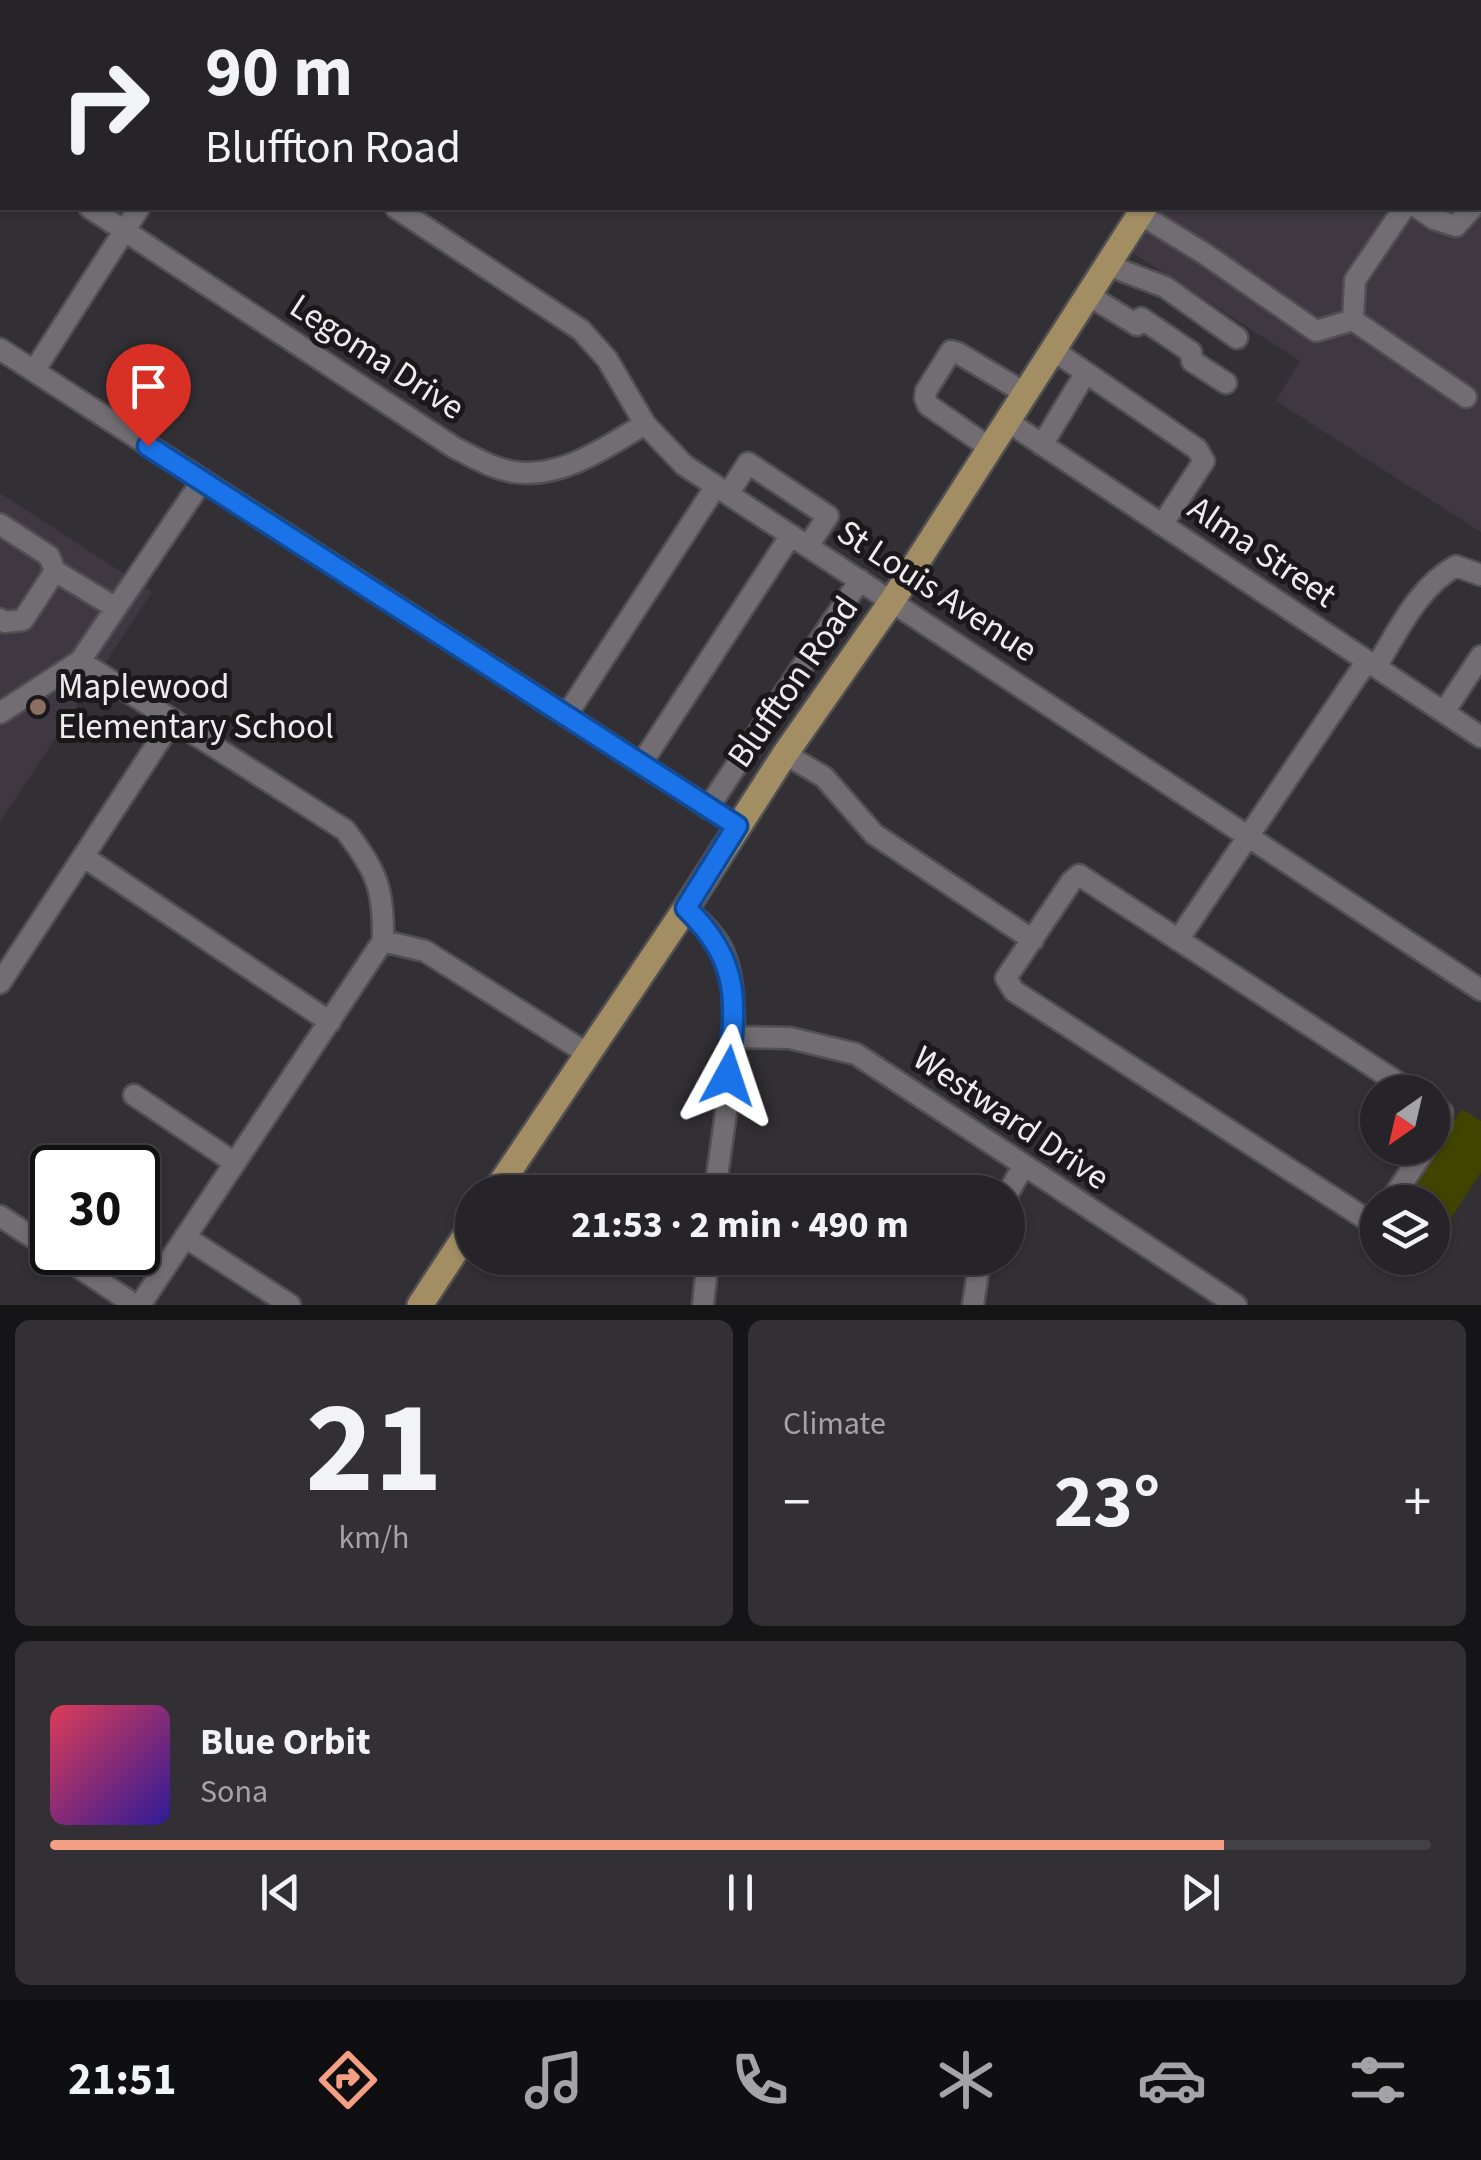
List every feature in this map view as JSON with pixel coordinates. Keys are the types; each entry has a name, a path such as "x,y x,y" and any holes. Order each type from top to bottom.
{"main road":[{"name":"Bluffton Road","path":"506,1175 785,754 892,601 1142,211"},
{"path":"420,1305 455,1252"}],"street":[{"name":"Legoma Drive","path":"93,210 456,448 488,464 514,472 566,466 644,424"},
{"path":"34,371 138,210"},
{"name":"St Louis Avenue","path":"399,210 581,330 606,359 644,424 684,465 1481,990"},
{"path":"1353,320 1355,280 1403,210"},
{"path":"1421,210 1456,226 1470,210"},
{"path":"1142,211 1316,331 1353,320"},
{"path":"1107,265 1165,286 1238,338"},
{"path":"1088,295 1137,325 1141,318 1191,352 1192,361 1226,384"},
{"path":"1353,320 1466,398"},
{"path":"0,349 737,826"},
{"path":"1053,350 1197,448 1204,461 1162,524"},
{"path":"990,448 928,405 925,398 946,358 952,351 958,353 1024,393"},
{"path":"1042,445 1085,374"},
{"name":"Alma Street","path":"1006,422 1481,736"},
{"path":"566,716 722,490 748,463 828,516 799,540 641,764"},
{"path":"0,713 80,661 202,481"},
{"path":"0,524 49,556 56,571 116,608"},
{"path":"1178,940 1418,600 1442,574 1456,566 1481,575"},
{"path":"0,620 23,620 56,571"},
{"path":"708,808 860,580"},
{"path":"1444,712 1481,656"},
{"path":"80,661 345,830 372,864 384,907 383,941 138,1305 90,1275"},
{"path":"0,983 172,720"},
{"path":"785,754 824,777 874,834 1033,940"},
{"path":"84,857 330,1022"},
{"path":"1360,1216 1014,992 1006,978 1079,875 1386,1075"},
{"path":"686,908 721,947 730,974 732,1037 717,1175"},
{"path":"383,941 425,950 588,1054"},
{"name":"Westward Drive","path":"732,1037 790,1038 856,1054 1236,1305"},
{"path":"134,1095 235,1163"},
{"path":"1018,1175 1024,1165"},
{"path":"0,1216 30,1236"},
{"path":"185,1237 290,1305"},
{"path":"703,1305 706,1275"},
{"path":"973,1305 977,1275"}],"shaded area":[{"path":"1162,210 1481,210 1481,532 1276,401 1300,361 1133,253"},
{"name":"Maplewood Elementary School","path":"0,493 152,592 0,822"},
{"path":"1462,1109 1481,1121 1481,1172 1450,1219 1450,1185 1411,1185 1425,1165 1450,1165 1450,1127"}],"place":[{"name":"Maplewood Elementary School","path":"38,707"}],"route":[{"path":"148,446 737,826 686,908 721,947 730,974 733,1006 728,1076"}]}
